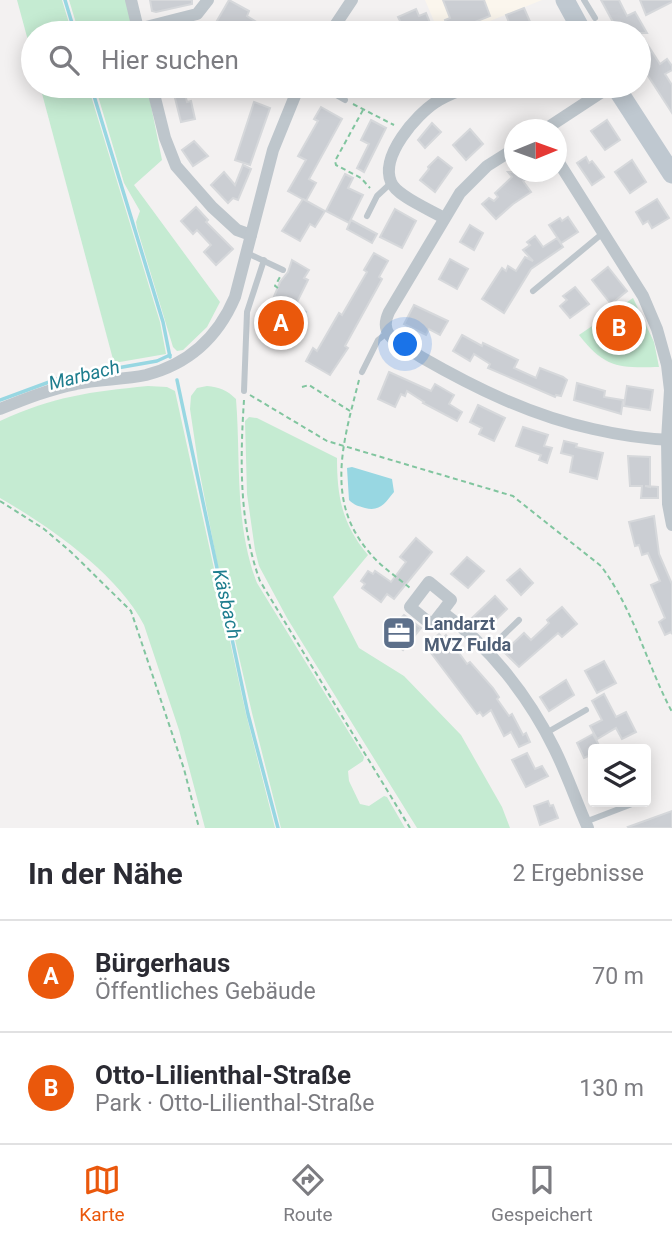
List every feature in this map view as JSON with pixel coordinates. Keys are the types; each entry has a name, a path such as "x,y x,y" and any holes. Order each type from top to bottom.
{"street":[{"path":"131,0 136,21"},
{"path":"175,21 197,15 208,0"},
{"path":"338,21 352,0"},
{"path":"565,0 585,21"},
{"path":"155,98 176,166 204,199 237,230 251,235"},
{"path":"0,409 59,387 145,375 181,361 209,340 228,313 247,253 273,150 294,98"},
{"path":"443,98 422,112 406,130 391,158 389,172 391,183 397,191 444,218"},
{"path":"561,119 594,98"},
{"path":"621,98 671,170"},
{"path":"504,155 487,166 460,193 389,312 387,332 394,341 436,365 507,401 551,418 592,429 669,440"},
{"path":"567,176 643,296 657,329 667,365 670,390 668,504 672,525"},
{"path":"429,582 451,600 442,612 432,625 410,607 429,582"},
{"path":"442,612 487,651 532,709 565,771 586,825"}],"lane":[{"path":"584,0 588,21"},
{"path":"341,98 345,100"},
{"path":"367,216 377,196 391,183"},
{"path":"533,291 603,233"},
{"path":"247,253 283,270"},
{"path":"244,391 247,318 264,260"},
{"path":"362,372 378,340 387,332"},
{"path":"487,651 520,620"},
{"path":"546,733 586,710"},
{"path":"586,825 625,807"}],"path":[{"path":"345,100 399,127"},
{"path":"363,110 335,161 336,165 361,178 377,196"},
{"path":"278,288 275,286 283,270"},
{"path":"247,318 260,324 266,312 268,313"},
{"path":"362,372 342,446 342,493 356,534 370,554 419,596"},
{"path":"302,387 309,385 351,412"},
{"path":"244,391 327,441 513,496 601,566 610,578 637,631 672,712"},
{"path":"244,391 243,494 248,536 258,574 283,620 410,828"},
{"path":"0,501 44,529 131,611 184,769 199,828"}],"shaded area":[{"path":"425,0 542,0 490,21 434,21"}],"green space":[{"path":"17,0 62,0 68,21 23,21"},
{"path":"69,0 126,0 131,21 75,21"},
{"path":"43,98 92,98 160,322 166,354 114,363"},
{"path":"99,98 149,98 162,160 134,185 220,302 207,327 183,350 177,351 173,347 137,228 140,211 124,183"},
{"path":"633,298 654,342 659,367 613,364 597,354 579,335"},
{"path":"148,386 167,387 175,391 246,714 275,828 205,828 179,730 144,625 117,587 81,553 0,498 0,421 72,396"},
{"path":"207,386 223,390 236,399 242,515 257,583 364,757 363,761 348,771 349,781 360,804 369,806 384,796 387,797 405,828 281,828 217,562 199,469 190,409 191,396 197,388"},
{"path":"249,417 257,418 337,458 338,485 343,510 352,532 368,555 333,597 359,648 404,676 461,735 502,807 510,828 417,828 287,618 259,566 247,494 245,421"}],"water":[{"path":"352,467 392,479 394,492 378,508 370,509 354,504 349,500 347,468"}],"building":[{"path":"150,0 192,0 192,4 156,12 152,11"},
{"path":"229,0 249,11 247,16 255,21 217,21"},
{"path":"443,0 484,0 490,16 478,21 445,21 450,18"},
{"path":"601,0 619,0 627,16 635,12 640,21 612,21"},
{"path":"640,0 672,0 672,2 646,15"},
{"path":"524,8 530,21 508,21 506,15"},
{"path":"416,9 419,16 426,13 429,21 400,21 398,17"},
{"path":"651,50 660,64 667,59 672,66 672,70 665,74 672,85 672,113 651,81"},
{"path":"175,98 191,101 195,119 181,122"},
{"path":"254,102 270,108 250,165 235,160"},
{"path":"321,107 342,119 309,179 316,183 306,201 288,191 306,160 298,156 318,121 314,119"},
{"path":"371,120 386,128 364,172 357,168 369,144 361,140"},
{"path":"607,120 620,140 605,150 591,131"},
{"path":"432,123 441,132 425,148 418,140"},
{"path":"470,129 483,144 466,160 453,145"},
{"path":"194,141 208,156 193,166 182,150"},
{"path":"438,157 452,168 435,192 420,180"},
{"path":"586,157 604,177 592,185 577,163"},
{"path":"632,160 646,182 630,193 615,172"},
{"path":"243,165 251,169 238,200 233,198 228,203 211,185 224,172 235,185"},
{"path":"345,174 353,178 348,188 363,195 349,223 326,211"},
{"path":"507,182 524,182 531,192 496,219 482,204 489,198 494,201 498,197 495,193"},
{"path":"303,199 325,211 315,227 310,224 300,241 282,231"},
{"path":"657,199 669,218 652,228 648,221 643,224 636,212"},
{"path":"196,207 208,220 206,222 233,249 216,265 204,252 211,245 197,230 193,234 181,221"},
{"path":"395,209 416,221 402,248 380,237"},
{"path":"568,217 578,232 561,243 549,225 560,218 562,221"},
{"path":"351,220 377,234 372,243 347,229"},
{"path":"470,225 483,233 474,250 460,242"},
{"path":"535,236 543,247 557,238 563,247 531,269 504,313 482,299 502,268 506,271 508,266 516,271 525,257 533,261 523,250 530,245 527,242"},
{"path":"374,253 388,261 379,277 382,279 345,346 348,348 330,375 306,361 313,348 317,351 339,313 342,315 367,272 364,270"},
{"path":"450,259 468,269 457,289 439,279"},
{"path":"292,260 309,270 304,278 308,280 295,306 306,312 288,346 259,330"},
{"path":"608,267 627,291 611,304 592,280"},
{"path":"575,287 589,304 570,318 560,306 567,300 563,296"},
{"path":"414,305 448,321 440,335 429,329 426,335 404,324"},
{"path":"462,335 518,360 514,368 536,378 540,368 563,377 567,380 561,396 555,397 488,368 490,364 474,354 470,361 453,351"},
{"path":"389,372 431,391 435,384 454,395 449,404 462,412 457,421 407,391 405,396 401,394 395,407 378,399"},
{"path":"577,383 605,391 604,397 623,400 621,414 574,400"},
{"path":"627,386 653,390 650,410 624,406"},
{"path":"478,405 505,418 494,441 479,434 482,428 470,422"},
{"path":"523,427 548,435 544,446 552,448 547,463 539,460 541,455 516,446"},
{"path":"564,441 577,444 576,447 603,453 597,479 570,472 573,456 561,453"},
{"path":"628,456 650,457 650,486 658,487 658,498 641,498 642,486 630,486"},
{"path":"654,516 659,554 672,584 672,634 671,632 665,635 659,622 665,618 651,585 660,581 648,553 642,555 639,545 635,546 629,522"},
{"path":"416,538 432,552 394,599 387,594 381,602 362,588 365,584 361,581 368,571 373,574 375,571 391,582 406,562 400,557"},
{"path":"467,557 484,571 468,588 451,574"},
{"path":"520,569 533,583 521,595 507,580"},
{"path":"495,596 507,609 484,631 472,618"},
{"path":"562,607 577,624 562,637 558,633 519,667 504,652 524,633 531,640"},
{"path":"404,615 421,628 403,650 384,635"},
{"path":"439,634 443,638 446,635 467,664 470,662 493,688 499,697 497,699 509,716 512,714 523,735 526,733 530,742 519,747 511,732 504,736 491,710 483,716 480,712 477,714 425,645"},
{"path":"604,661 616,683 597,693 585,671"},
{"path":"566,680 574,695 549,711 540,697"},
{"path":"604,694 616,717 626,712 636,732 622,739 616,728 597,739 590,726 602,720 592,701"},
{"path":"593,734 598,744 588,744 588,756 584,758 577,743"},
{"path":"527,753 535,769 542,766 548,776 526,787 512,760"},
{"path":"548,801 550,806 553,805 558,818 540,825 534,806"},
{"path":"672,811 672,828 628,827"}],"waterway":[{"name":"Käsbach","path":"65,0 71,21"},
{"name":"Käsbach","path":"95,98 163,322 170,357"},
{"name":"Marbach","path":"0,400 60,378 157,361 170,355"},
{"name":"Käsbach","path":"177,380 248,714 278,828"}],"place":[{"name":"Bürgerhaus","path":"281,323"},
{"name":"Otto-Lilienthal-Straße","path":"619,328"},
{"name":"Landarzt MVZ Fulda","path":"399,633"}]}
